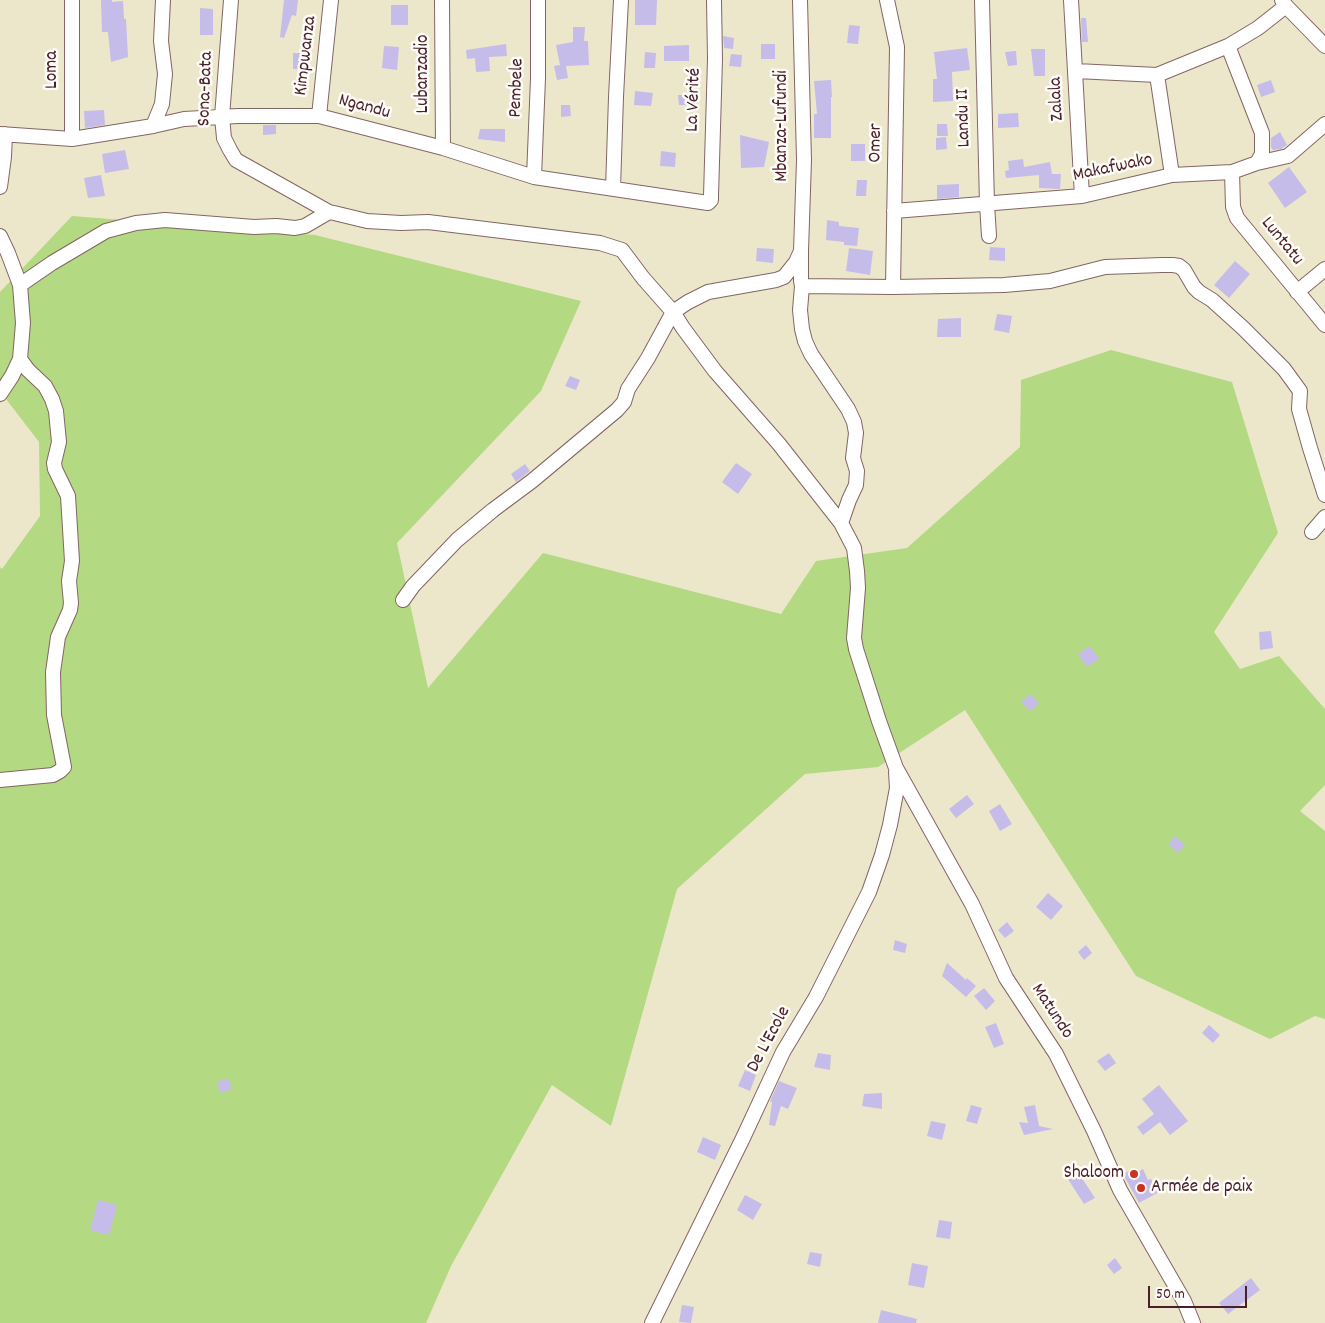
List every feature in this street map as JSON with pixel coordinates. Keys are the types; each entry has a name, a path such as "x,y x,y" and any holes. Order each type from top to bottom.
{"street":[{"name":"Loma","path":"72,0 72,139"},
{"path":"153,126 162,104 165,74 161,41 163,0"},
{"name":"Sona-Bata","path":"230,0 222,117 224,138 236,160 329,212 367,221 428,222 612,246 622,250 673,312"},
{"name":"Kimpwanza","path":"319,116 332,0"},
{"name":"Lubanzadio","path":"442,0 443,148"},
{"name":"Pembele","path":"534,177 538,78 538,0"},
{"path":"614,189 621,0"},
{"name":"La Vérité","path":"711,200 715,59 714,0"},
{"name":"Mbanza-Lufundi","path":"800,0 804,160 800,251 802,286 800,310 802,329 811,354 848,409 854,422 856,433 854,458 857,471 856,485 841,523"},
{"name":"Omer","path":"887,0 897,48 893,287"},
{"name":"Landu II","path":"982,0 987,204 990,236"},
{"name":"Zalala","path":"1071,0 1082,196"},
{"path":"1076,71 1157,75 1228,46 1258,28 1284,3 1325,46"},
{"path":"1228,46 1262,134 1262,154 1257,163"},
{"path":"1157,75 1172,176"},
{"path":"162,104 184,119"},
{"name":"Ngandu","path":"2,134 72,139 184,119 238,116 319,116 443,148 534,177 705,203 711,200"},
{"name":"Makafwako","path":"894,211 1082,196 1172,176 1232,172 1257,163 1288,156 1325,124"},
{"path":"0,187 4,156 2,134"},
{"name":"Luntatu","path":"1232,172 1233,207 1237,218 1325,325"},
{"path":"20,285 52,263 106,231 136,223 165,220 254,227 276,226 295,228 305,226 329,212"},
{"path":"0,236 20,285 22,323 20,359 0,394"},
{"path":"403,600 413,586 456,540 532,481 617,410 624,402 628,390 673,312 708,292 784,277 796,262 800,251"},
{"path":"802,286 1004,285 1050,281 1105,267 1162,264 1179,266 1184,270 1199,292 1212,300 1244,328 1284,369 1300,392 1299,409 1325,495"},
{"path":"1297,292 1325,268"},
{"name":"Matundo","path":"673,312 715,371 779,444 841,523 854,548 858,588 855,644 896,768 972,904 1006,978 1056,1054 1094,1130 1120,1190 1184,1301 1193,1323"},
{"path":"0,780 53,774 64,767 54,714 53,672 58,637 71,604 69,581 72,561 68,496 54,463 59,442 56,411 52,399 45,386 28,370 20,359"},
{"path":"1312,532 1325,517"},
{"name":"De L'Ecole","path":"652,1323 783,1052 816,997 869,892 880,863 890,825 897,788 896,768"}],"green space":[{"path":"72,216 315,235 581,301 541,391 397,543 428,688 543,553 781,614 816,561 907,548 1020,447 1021,380 1111,350 1232,382 1278,533 1214,632 1240,669 1279,656 1325,709 1325,785 1300,811 1325,831 1325,1019 1315,1016 1270,1039 1136,976 965,710 878,767 805,774 677,889 611,1126 552,1085 451,1266 426,1323 0,1323 0,567 2,569 40,516 39,442 6,399 0,403 0,292"}],"building":[{"path":"101,0 123,1 128,57 111,62 108,32 102,32"},
{"path":"284,0 298,0 296,16 292,15 284,38 280,37"},
{"path":"635,0 657,0 656,25 635,25"},
{"path":"391,5 408,5 408,25 391,25"},
{"path":"200,8 213,9 213,35 200,35"},
{"path":"1081,18 1086,18 1088,42 1082,42"},
{"path":"849,25 860,26 858,44 847,43"},
{"path":"573,27 585,27 584,41 588,41 589,65 566,66 568,78 557,80 554,66 560,65 556,45 573,42"},
{"path":"723,36 734,38 733,49 724,48"},
{"path":"506,44 507,56 489,57 490,71 476,72 475,58 467,59 466,50"},
{"path":"761,44 775,44 775,59 761,59"},
{"path":"689,45 689,61 664,61 664,46"},
{"path":"384,46 399,47 397,70 382,68"},
{"path":"967,48 970,70 952,72 953,101 933,102 933,79 937,79 934,52"},
{"path":"1031,49 1045,49 1045,76 1034,76"},
{"path":"1016,51 1017,65 1008,66 1005,52"},
{"path":"645,52 656,53 655,68 644,68"},
{"path":"293,53 307,53 307,69 293,69"},
{"path":"731,54 742,55 741,67 729,66"},
{"path":"831,80 831,138 814,138 814,114 817,114 814,81"},
{"path":"1271,80 1275,92 1261,97 1257,85"},
{"path":"635,91 653,93 651,106 634,105"},
{"path":"678,95 692,95 692,105 679,105"},
{"path":"561,105 570,105 571,116 561,117"},
{"path":"104,110 105,125 85,128 84,111"},
{"path":"1018,113 1019,127 998,128 998,114"},
{"path":"937,124 947,124 948,136 937,136"},
{"path":"263,125 276,125 276,134 263,135"},
{"path":"480,129 505,129 505,142 478,139"},
{"path":"1280,132 1287,145 1281,149 1273,150 1271,138"},
{"path":"740,135 769,142 764,167 741,168"},
{"path":"946,137 947,149 936,150 936,138"},
{"path":"851,144 865,144 865,161 851,161"},
{"path":"125,150 129,169 105,173 102,154"},
{"path":"661,151 676,153 675,167 660,166"},
{"path":"1023,159 1024,167 1050,162 1052,174 1061,174 1060,189 1039,188 1039,175 1006,178 1005,171 1009,170 1008,161"},
{"path":"1289,167 1307,192 1285,208 1268,183"},
{"path":"101,175 105,196 88,198 84,178"},
{"path":"857,180 867,180 866,196 856,196"},
{"path":"959,184 959,197 937,199 937,185"},
{"path":"827,220 839,222 839,226 859,228 857,246 826,240"},
{"path":"990,247 1005,248 1005,261 989,260"},
{"path":"757,248 774,249 773,263 756,261"},
{"path":"849,248 873,251 870,275 846,271"},
{"path":"1235,261 1250,274 1229,298 1214,285"},
{"path":"997,314 1012,316 1009,333 994,330"},
{"path":"961,318 961,337 937,337 938,319"},
{"path":"570,376 580,380 576,390 565,386"},
{"path":"736,463 752,474 738,494 722,482"},
{"path":"525,464 530,471 516,482 511,474"},
{"path":"1271,631 1273,648 1260,650 1259,632"},
{"path":"1090,646 1099,659 1087,667 1078,654"},
{"path":"1030,694 1039,703 1030,711 1021,702"},
{"path":"967,795 974,804 956,818 949,809"},
{"path":"1000,804 1012,824 1000,831 989,811"},
{"path":"1175,836 1185,845 1178,853 1168,844"},
{"path":"1048,893 1063,906 1051,920 1036,907"},
{"path":"1007,922 1014,931 1005,938 998,930"},
{"path":"895,940 907,944 905,953 893,950"},
{"path":"1086,945 1092,953 1084,960 1078,952"},
{"path":"947,963 966,980 967,978 976,986 966,997 942,976"},
{"path":"984,988 995,1001 986,1010 974,996"},
{"path":"996,1023 1004,1044 994,1048 985,1027"},
{"path":"1209,1025 1220,1035 1213,1043 1202,1033"},
{"path":"818,1053 831,1055 830,1070 814,1067"},
{"path":"1109,1053 1116,1063 1105,1071 1097,1061"},
{"path":"745,1070 756,1075 750,1091 738,1086"},
{"path":"228,1078 232,1089 220,1093 217,1082"},
{"path":"779,1081 797,1088 788,1109 781,1106 775,1126 769,1125 772,1102 770,1101"},
{"path":"1159,1085 1188,1121 1170,1135 1160,1122 1143,1135 1137,1127 1154,1114 1142,1099"},
{"path":"882,1093 882,1109 862,1106 864,1094"},
{"path":"971,1105 982,1108 977,1124 966,1121"},
{"path":"1035,1105 1039,1126 1053,1129 1024,1135 1019,1122 1028,1123 1024,1107"},
{"path":"931,1121 946,1124 942,1140 927,1136"},
{"path":"703,1137 721,1145 715,1160 697,1152"},
{"path":"1072,1163 1095,1198 1084,1204 1062,1170"},
{"path":"1134,1168 1136,1173 1143,1169 1148,1180 1151,1179 1159,1192 1139,1203 1123,1174"},
{"path":"745,1195 762,1204 753,1220 737,1210"},
{"path":"98,1200 117,1205 109,1235 90,1230"},
{"path":"939,1220 952,1222 950,1239 936,1237"},
{"path":"810,1252 822,1254 820,1267 807,1264"},
{"path":"1115,1258 1122,1268 1114,1274 1107,1265"},
{"path":"912,1263 928,1266 924,1288 908,1285"},
{"path":"1251,1278 1260,1290 1228,1314 1219,1303"},
{"path":"682,1305 694,1307 691,1323 679,1322"},
{"path":"881,1310 917,1319 916,1323 878,1323"}],"place":[{"name":"Shaloom","path":"1134,1174"},
{"name":"Armée de paix","path":"1141,1188"}]}
